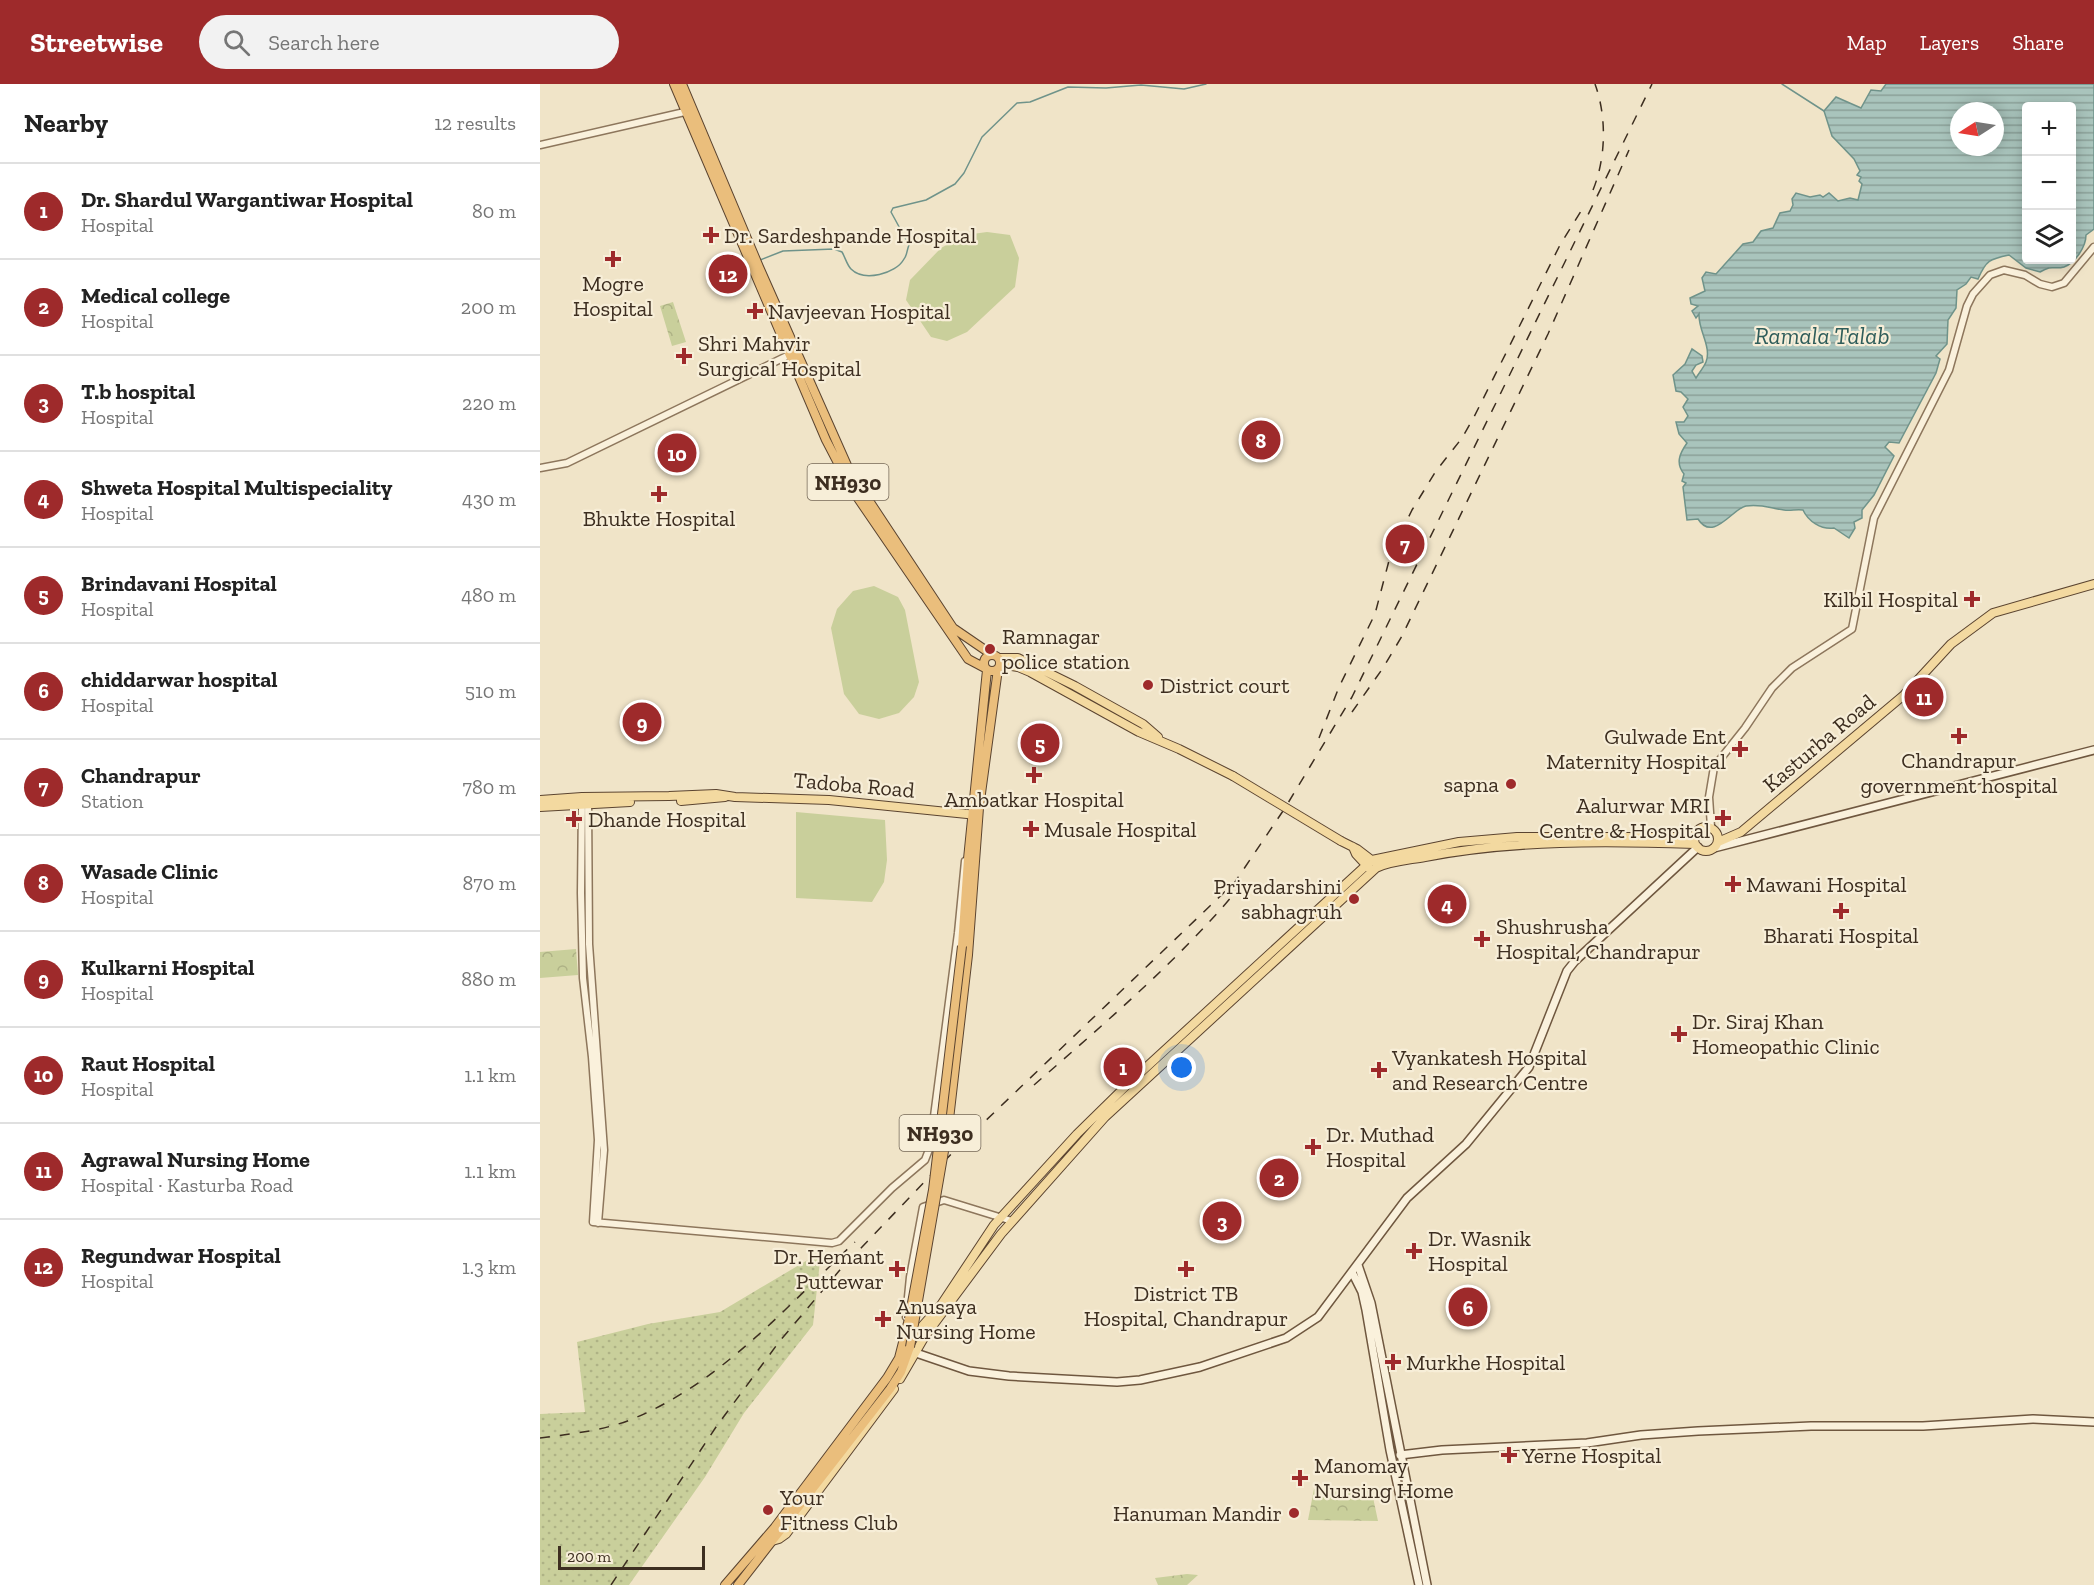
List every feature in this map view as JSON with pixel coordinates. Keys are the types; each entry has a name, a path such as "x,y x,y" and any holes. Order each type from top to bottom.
{"highway":[{"name":"NH930","path":"674,84 689,111 749,250 789,355 826,440 851,488 968,659 986,669"},
{"name":"NH930","path":"682,84 689,111"},
{"name":"NH930","path":"756,268 852,477 953,628 997,661"},
{"name":"NH930","path":"738,1585 891,1389 901,1372 910,1347 938,1195 968,954 986,669 984,663 985,658 997,661"},
{"name":"NH930","path":"725,1585 775,1527 888,1378 899,1358 909,1319 933,1190 962,946 970,842 976,815 997,661"},
{"path":"986,669 993,671 997,661"}],"main road":[{"name":"Kasturba Road","path":"1716,845 1741,832 1790,791 1904,695 1951,644 1993,613 2094,584"},
{"path":"997,661 1018,658 1076,686 1143,724 1166,743 1233,776 1353,847 1376,869"},
{"path":"772,1540 779,1539 786,1534 881,1408 925,1336 1012,1221 1151,1069 1369,862 1459,842 1517,837 1696,843 1705,851 1716,845 2094,750"},
{"name":"Tadoba Road","path":"540,800 716,794 727,797 829,800 976,815"},
{"name":"Tadoba Road","path":"540,807 585,800"},
{"path":"916,1353 969,1371 1009,1376 1117,1382 1200,1367 1286,1338 1318,1317 1407,1198 1466,1144 1529,1066 1568,971 1575,961 1696,843 1700,828 1711,827 1717,833 1716,845"},
{"path":"901,1349 941,1305 1001,1218 1077,1134 1376,869 1462,850 1544,844 1696,843"},
{"path":"1305,921 1312,928"},
{"path":"1022,1194 1030,1201"},
{"path":"1358,1265 1371,1303 1426,1585"},
{"path":"1352,1272 1362,1292 1366,1310 1390,1450 1419,1585"},
{"path":"1400,1455 1442,1450 1587,1443 1641,1435 1698,1431 1811,1426 1923,1426 2033,1419 2094,1422"}],"street":[{"path":"540,145 689,111"},
{"path":"1711,827 1708,797 1714,767 1745,728 1770,690 1792,668 1852,629 1874,518 1949,370 1967,306 1973,294 1990,275 2004,270 2025,275 2040,284 2052,287 2064,283 2094,247"},
{"path":"540,468 567,463 789,355"},
{"path":"585,800 589,944 604,1150 595,1223 832,1243 839,1241 892,1188 923,1163 930,1147 958,933 963,874 970,842"},
{"path":"906,1329 909,1288 923,1207 944,1200 1012,1221"}],"green space":[{"path":"987,232 1010,235 1019,258 1015,287 967,332 947,341 931,337 906,300 910,280 941,248 965,235"},
{"path":"673,302 686,342 672,346 660,306"},
{"path":"874,586 898,597 905,610 919,682 914,697 899,713 879,719 859,714 844,694 831,628 837,609 853,591"},
{"path":"796,812 885,820 887,860 884,882 872,902 796,898"},
{"path":"576,949 578,975 540,978 540,952"},
{"path":"821,1252 813,1325 744,1413 705,1477 629,1585 540,1585 540,1414 585,1412 577,1342 648,1324 720,1312"},
{"path":"1371,1488 1378,1521 1308,1520 1314,1489"},
{"path":"1198,1575 1187,1585 1158,1585 1155,1578"}],"water":[{"name":"Ramala Talab","path":"1886,84 2094,84 2094,229 2086,235 2082,249 2076,258 2076,102 2022,102 2022,264 2069,264 2040,272 2026,268 2009,255 1989,261 1978,279 1971,277 1957,290 1956,308 1948,320 1947,344 1936,356 1940,359 1936,373 1899,443 1889,442 1885,447 1894,456 1874,495 1862,510 1862,518 1854,522 1855,528 1849,538 1834,528 1824,528 1816,524 1803,510 1746,506 1723,522 1710,527 1698,519 1687,520 1683,487 1686,483 1682,481 1684,474 1679,462 1687,443 1679,434 1676,422 1684,422 1688,416 1683,407 1688,399 1681,392 1676,391 1673,375 1685,364 1692,349 1702,356 1703,362 1696,365 1692,371 1696,378 1707,356 1699,314 1696,318 1692,311 1698,306 1691,304 1690,298 1705,291 1702,278 1706,272 1716,274 1743,244 1753,242 1761,231 1773,228 1780,213 1790,211 1793,205 1792,199 1796,193 1810,197 1820,195 1823,197 1829,193 1838,201 1850,198 1858,200 1862,184 1859,181 1861,177 1857,175 1860,171 1854,159 1832,136 1824,111 1836,97 1861,108 1871,90 1881,91"}],"waterway":[{"path":"760,260 783,251 834,249 842,252 850,267 857,273 871,276 887,272 900,264 906,256 909,245 891,212 893,208 926,200 955,184 964,173 982,137 1017,103 1030,102 1068,87 1106,88 1141,85 1184,89 1206,84"},
{"path":"1782,84 1824,111"}],"railway":[{"path":"1593,190 1603,151 1602,110 1595,84"},
{"path":"611,1585 716,1427 779,1342 839,1271 955,1150 1235,882 1285,808 1352,697 1652,84"},
{"path":"1352,712 1402,636 1548,334 1629,150"},
{"path":"1319,738 1339,687 1375,614 1391,553 1412,510 1474,417 1560,245 1583,208"},
{"path":"1034,1085 1167,965 1239,888"},
{"path":"540,1438 608,1427 663,1405 723,1365 855,1242"}],"place":[{"name":"Dr. Sardeshpande Hospital","path":"711,235"},
{"name":"Mogre Hospital","path":"613,259"},
{"name":"Regundwar Hospital","path":"728,274"},
{"name":"Navjeevan Hospital","path":"755,311"},
{"name":"Shri Mahvir Surgical Hospital","path":"684,356"},
{"name":"Wasade Clinic","path":"1261,440"},
{"name":"Raut Hospital","path":"677,453"},
{"name":"Bhukte Hospital","path":"659,494"},
{"name":"Chandrapur","path":"1405,544"},
{"name":"Kilbil Hospital","path":"1972,599"},
{"name":"Ramnagar police station","path":"990,649"},
{"name":"District court","path":"1148,685"},
{"name":"Agrawal Nursing Home","path":"1924,697"},
{"name":"Kulkarni Hospital","path":"642,722"},
{"name":"Chandrapur government hospital","path":"1959,736"},
{"name":"Brindavani Hospital","path":"1040,743"},
{"name":"Gulwade Ent Maternity Hospital","path":"1740,749"},
{"name":"Ambatkar Hospital","path":"1034,775"},
{"name":"sapna","path":"1511,784"},
{"name":"Aalurwar MRI Centre & Hospital","path":"1723,818"},
{"name":"Dhande Hospital","path":"574,819"},
{"name":"Musale Hospital","path":"1031,829"},
{"name":"Mawani Hospital","path":"1733,884"},
{"name":"Priyadarshini sabhagruh","path":"1354,899"},
{"name":"Shweta Hospital Multispeciality","path":"1447,904"},
{"name":"Bharati Hospital","path":"1841,911"},
{"name":"Shushrusha Hospital, Chandrapur","path":"1482,939"},
{"name":"Dr. Siraj Khan Homeopathic Clinic","path":"1679,1034"},
{"name":"Dr. Shardul Wargantiwar Hospital","path":"1123,1067"},
{"name":"Vyankatesh Hospital and Research Centre","path":"1379,1070"},
{"name":"Dr. Muthad Hospital","path":"1313,1147"},
{"name":"Medical college","path":"1279,1178"},
{"name":"T.b hospital","path":"1222,1221"},
{"name":"Dr. Wasnik Hospital","path":"1414,1251"},
{"name":"Dr. Hemant Puttewar","path":"897,1269"},
{"name":"District TB Hospital, Chandrapur","path":"1186,1269"},
{"name":"chiddarwar hospital","path":"1468,1307"},
{"name":"Anusaya Nursing Home","path":"883,1319"},
{"name":"Murkhe Hospital","path":"1393,1362"},
{"name":"Yerne Hospital","path":"1509,1455"},
{"name":"Manomay Nursing Home","path":"1300,1478"},
{"name":"Your Fitness Club","path":"768,1510"},
{"name":"Hanuman Mandir","path":"1294,1513"}]}
